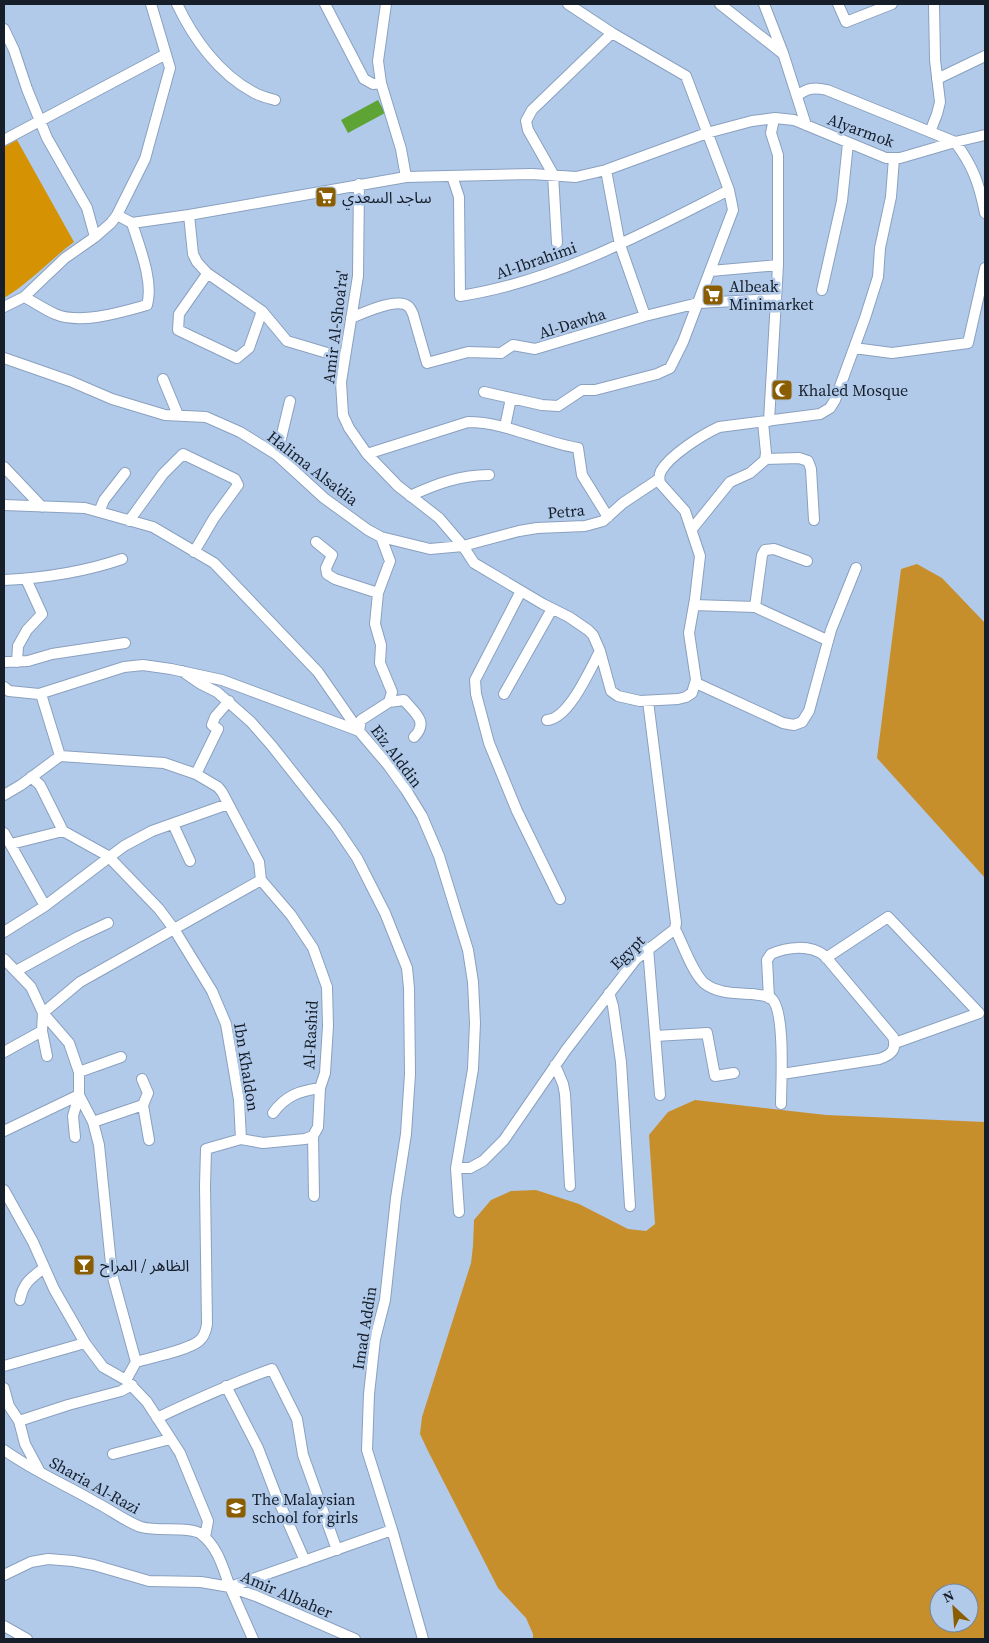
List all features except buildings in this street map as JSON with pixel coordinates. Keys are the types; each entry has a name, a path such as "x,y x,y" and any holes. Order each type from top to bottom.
{"street":[{"path":"4,308 24,297 66,258 95,238 111,224 145,159 170,68 151,4"},
{"path":"177,4 188,27 219,66 253,93 275,100"},
{"path":"325,4 364,79 372,84 381,83"},
{"path":"386,4 378,61 381,83 401,149 406,177"},
{"path":"484,392 542,405 558,406 582,390 595,390 665,372 674,362 684,342 734,210 729,190 686,76 568,4"},
{"path":"720,4 783,54"},
{"path":"764,4 783,54 806,125"},
{"path":"838,4 846,22 892,4"},
{"path":"930,132 939,109 935,60 934,4"},
{"path":"4,29 14,50 27,89 47,138 87,208 95,238"},
{"path":"557,243 552,174 528,130 526,121 528,115 612,32"},
{"path":"4,140 166,54"},
{"path":"937,79 985,56"},
{"name":"Alyarmok","path":"797,96 810,88 827,90 955,142"},
{"path":"692,529 730,482 750,473 761,465 765,459 766,421 778,265 778,156 771,132 774,119"},
{"name":"Alyarmok","path":"132,223 189,215 406,177 552,174 576,176 606,170 707,133 752,121 786,119 806,125 886,158 894,158 985,135"},
{"path":"955,142 969,161 976,176 985,213"},
{"path":"822,290 842,200 848,143"},
{"path":"781,1104 782,1074 779,1018 776,1006 769,998 764,996 721,992 704,983 692,968 686,949 675,929 676,923 648,701 678,700 686,697 692,693 696,683 690,633 700,556 685,511 662,487 659,478 661,471 673,458 711,431 729,424 815,415 830,408 835,400 854,348 878,276 880,248 891,197 894,158"},
{"path":"606,170 620,245 645,316"},
{"name":"Al-Ibrahimi","path":"452,176 459,197 460,296 488,292 557,272 620,245 729,190"},
{"name":"Amir Al-Shoa'ra'","path":"359,184 358,276 344,358 341,391 343,415 349,428 367,454 398,486 439,518 463,546 474,563 581,624 593,635 600,650 609,686 614,694 640,701 648,701"},
{"path":"24,297 57,315 78,318 116,314 147,305 149,298 148,278 132,223 117,215"},
{"path":"189,215 193,254 196,262 207,273 262,311 291,344 344,358"},
{"path":"711,271 778,265"},
{"path":"854,348 892,353 968,343 985,268"},
{"path":"207,273 179,314 178,330 237,358 249,348 262,311"},
{"name":"Al-Dawha","path":"351,318 388,305 404,304 409,307 413,314 427,363 468,352 501,352 513,345 535,350 645,316 698,303 775,299"},
{"name":"Halima Alsa'dia","path":"4,358 70,381 112,399 166,415 206,417 240,432 277,455 324,498 368,530 380,536 430,549 463,546"},
{"path":"162,380 178,415"},
{"path":"505,427 511,398"},
{"path":"277,455 290,400"},
{"path":"367,454 468,422 480,422 505,427 578,448 582,475 608,517"},
{"path":"129,521 163,474 182,454 235,478 238,485 214,518 194,552"},
{"path":"765,459 800,458 808,461 812,469 814,520"},
{"path":"4,467 42,506"},
{"path":"100,512 104,500 125,473"},
{"path":"410,496 436,484 461,477 489,475"},
{"name":"Petra","path":"463,546 519,531 537,528 585,526 596,523 608,517 623,503 659,478"},
{"name":"Eiz Alddin","path":"4,505 85,508 100,512 153,527 214,563 318,672 359,731 388,765 422,816 439,856 456,909 468,950 472,982 475,1023 473,1069 456,1168 459,1212"},
{"path":"380,536 390,561 378,593 375,628 380,645 380,663 392,692 389,702"},
{"path":"316,542 332,555 326,568 327,574 335,579 378,593"},
{"path":"755,608 762,555 765,550 774,549 807,561"},
{"path":"4,580 68,573 122,559"},
{"path":"696,683 783,723 798,724 804,720 809,711 827,640 856,568"},
{"path":"17,662 18,646 27,630 42,614 26,579"},
{"path":"521,591 475,680 476,694 489,743 518,811 560,899"},
{"path":"694,605 755,608 827,640"},
{"path":"504,694 552,609"},
{"path":"4,662 35,660 52,654 125,643"},
{"path":"547,720 554,720 568,707 600,650"},
{"path":"4,687 10,691 41,694 124,667 143,665 222,680 359,731 359,724 362,719 389,702 404,700 421,720 420,731 414,737"},
{"name":"Imad Addin","path":"182,671 228,701 272,746 336,827 357,858 385,913 403,955 408,978 410,1074 406,1134 396,1198 385,1300 375,1340 369,1394 366,1450 392,1530 423,1639"},
{"path":"41,694 60,756"},
{"path":"196,774 218,729 212,725 216,716 228,701"},
{"path":"4,795 60,756 164,763 196,774 220,789 259,862 261,880 80,982 42,1013"},
{"path":"11,844 63,831 40,785 31,777"},
{"path":"4,932 44,906 124,846 152,832 228,804"},
{"path":"173,824 190,860"},
{"name":"Ibn Khaldon","path":"63,831 109,857 159,909 174,929 212,990 226,1024 239,1100 241,1138"},
{"path":"4,832 44,906"},
{"name":"Al-Rashid","path":"261,880 291,915 314,949 327,987 328,1026 324,1073 320,1088 318,1127 313,1136 314,1196"},
{"path":"826,958 888,917 979,1013 895,1043"},
{"path":"16,971 108,923"},
{"name":"Egypt","path":"456,1168 470,1168 483,1161 504,1140 555,1065 636,959 648,948 671,934 675,929"},
{"path":"648,948 660,1095"},
{"path":"769,998 767,960 771,954 790,949 810,948 817,950 894,1037 894,1050 889,1056 880,1059 782,1074"},
{"path":"4,959 31,987 42,1013 69,1043 79,1072 79,1095 73,1116 75,1137"},
{"path":"609,993 613,1006 621,1062 630,1206"},
{"path":"42,1013 42,1031 47,1056"},
{"path":"4,1052 42,1031"},
{"path":"655,1036 707,1033 715,1076 734,1074"},
{"path":"79,1072 112,1062 121,1057"},
{"path":"555,1065 564,1084 570,1186"},
{"path":"142,1079 148,1093 142,1105 149,1140"},
{"path":"273,1112 282,1101 308,1090 320,1088"},
{"path":"19,1421 68,1405 121,1391 129,1382 136,1362 112,1274 99,1145 93,1122 79,1095"},
{"path":"4,1132 79,1095"},
{"path":"93,1122 142,1105"},
{"path":"136,1362 190,1346 200,1341 208,1324 206,1149 241,1138 263,1143 305,1139 313,1136"},
{"path":"4,1190 9,1209 33,1242 54,1289 85,1343 103,1367 129,1382 147,1402 180,1453 208,1521 205,1538"},
{"path":"20,1300 22,1289 31,1278 44,1268"},
{"path":"4,1366 85,1343"},
{"path":"157,1418 226,1386 272,1369 297,1419 303,1455 337,1550"},
{"path":"226,1386 258,1448 276,1495 305,1560"},
{"path":"4,1388 9,1406 19,1421 24,1444 40,1473"},
{"path":"113,1454 170,1439"},
{"name":"Sharia Al-Razi","path":"4,1450 40,1473 139,1526 160,1530 193,1530 205,1538"},
{"path":"4,1575 31,1562 48,1559 73,1561 149,1581 201,1582 230,1587 392,1530"},
{"name":"Amir Albaher","path":"205,1538 218,1554 230,1587 256,1596 355,1639"},
{"path":"230,1587 253,1639"},
{"path":"4,1626 27,1639"}],"shaded area":[{"path":"378,100 385,113 348,133 341,120"},
{"path":"17,140 74,242 22,286 4,298 4,147"},
{"path":"917,564 942,578 985,623 985,878 877,758 901,569"},
{"path":"695,1100 826,1115 985,1122 985,1639 533,1639 533,1634 526,1618 498,1588 420,1434 422,1417 471,1263 474,1220 491,1200 511,1191 536,1190 579,1204 628,1229 646,1231 655,1224 649,1135 668,1112"}],"place":[{"name":"ساجد السعدي","path":"326,197"},
{"name":"Albeak Minimarket","path":"713,295"},
{"name":"Khaled Mosque","path":"782,390"},
{"name":"الظاهر / المراح","path":"84,1265"},
{"name":"The Malaysian school for girls","path":"236,1508"}]}
